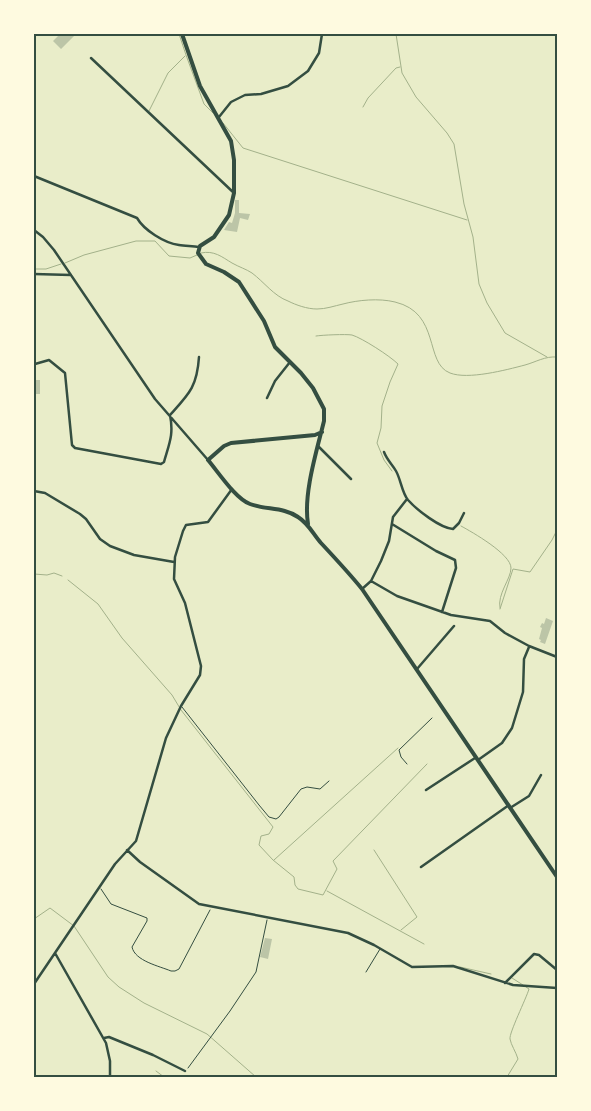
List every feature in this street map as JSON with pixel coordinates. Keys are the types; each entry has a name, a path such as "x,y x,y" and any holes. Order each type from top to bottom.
{"main road":[{"path":"182,34 200,86 219,117 231,141 233,150 234,193 232,207 225,223 214,237 199,247 198,252 208,265 224,272 239,282 264,321 275,347 310,384 320,401 325,415 307,504 308,524"},
{"path":"322,432 315,435 231,443 224,446 208,460 232,490 248,503 287,511 308,524 319,540 362,589 417,669 441,709 478,758 557,877"},
{"path":"315,435 319,441"}],"street":[{"path":"219,117 231,102 244,95 261,94 288,86 308,71 319,53 322,34"},
{"path":"91,58 234,193"},
{"path":"34,176 137,218 142,226 170,242 178,245 199,247"},
{"path":"34,230 60,258 155,399 208,460"},
{"path":"34,274 71,275"},
{"path":"35,364 48,360 65,373 72,445 76,448 161,464 164,462 172,435 170,415 194,386 198,373 199,357"},
{"path":"267,398 275,381 290,362"},
{"path":"318,446 351,479"},
{"path":"384,452 387,460 398,473 407,499 433,520 449,529 453,529 457,526 464,513"},
{"path":"34,984 115,864 136,841 166,738 181,706 198,680 201,666 185,603 174,579 174,562 186,525 208,522 232,490"},
{"path":"34,491 45,493 80,514 86,519 100,539 110,546 142,557 174,562"},
{"path":"362,589 370,581 386,550 395,513 407,499"},
{"path":"392,524 456,561 442,612"},
{"path":"370,581 397,596 442,612 490,621 502,632 557,657"},
{"path":"417,669 454,626"},
{"path":"426,790 502,743 508,737 523,692 524,659 530,646"},
{"path":"421,867 528,796 541,775"},
{"path":"127,850 140,862 199,904 348,933 381,948 412,967 453,966 519,986 557,988"},
{"path":"55,953 104,1038 110,1054 110,1077"},
{"path":"505,983 534,954 539,955 557,970"},
{"path":"104,1038 109,1037 144,1051 185,1071"}],"lane":[{"path":"181,706 259,806 271,818 276,819 279,817 301,789 307,787 320,790 329,781"},
{"path":"407,764 398,752 400,748 432,718"},
{"path":"366,972 381,948"}],"path":[{"path":"100,886 111,904 147,918 148,921 132,947 137,956 171,971 179,969 209,910 213,906"},
{"path":"185,1071 230,1011 256,972 268,917"}],"building":[{"path":"60,34 75,35 61,49 53,41"},
{"path":"235,200 239,200 239,213 250,214 248,220 240,218 237,232 224,230 229,222 232,223 235,213"},
{"path":"34,380 40,380 40,394 34,394"},
{"path":"546,618 553,621 545,644 540,642 541,640 539,639 542,628 540,627 542,623 544,624"},
{"path":"265,938 272,939 268,959 260,957"}],"waterway":[{"path":"179,34 204,104 213,113"},
{"path":"396,34 402,73 416,97 454,144 464,204 473,237 479,284 487,303 505,333 547,357"},
{"path":"149,111 168,73 185,56"},
{"path":"363,107 368,98 396,68 400,67"},
{"path":"223,123 243,148 467,220"},
{"path":"65,263 84,255 136,241 155,241 169,256 190,258 197,255"},
{"path":"201,253 210,252 221,256 252,273 283,299 306,308 320,309 355,301 375,300 395,302 410,308 419,316 426,327 442,368 450,373 458,375 487,374 545,358 557,357"},
{"path":"34,269 46,269 61,264"},
{"path":"316,336 352,335 376,348 398,364 382,406 381,428 377,443 384,460 392,471"},
{"path":"461,526 490,544 505,556 509,562 511,568 500,597 500,608"},
{"path":"500,609 513,569 530,572 557,530"},
{"path":"34,574 47,575 54,573 62,576"},
{"path":"68,580 98,604 122,638 172,695 181,710 273,827 269,834 261,836 259,845 273,860 294,877 295,885 298,889 323,895 337,869 333,861 427,764"},
{"path":"274,860 398,748"},
{"path":"374,850 417,917 401,930"},
{"path":"327,891 424,944"},
{"path":"34,919 50,908 74,926 108,977 119,987 144,1003 207,1034 256,1077"},
{"path":"460,967 491,974"},
{"path":"512,978 523,985"},
{"path":"507,1077 518,1059 511,1044 510,1036 529,989 526,987"},
{"path":"156,1071 164,1077"}]}
